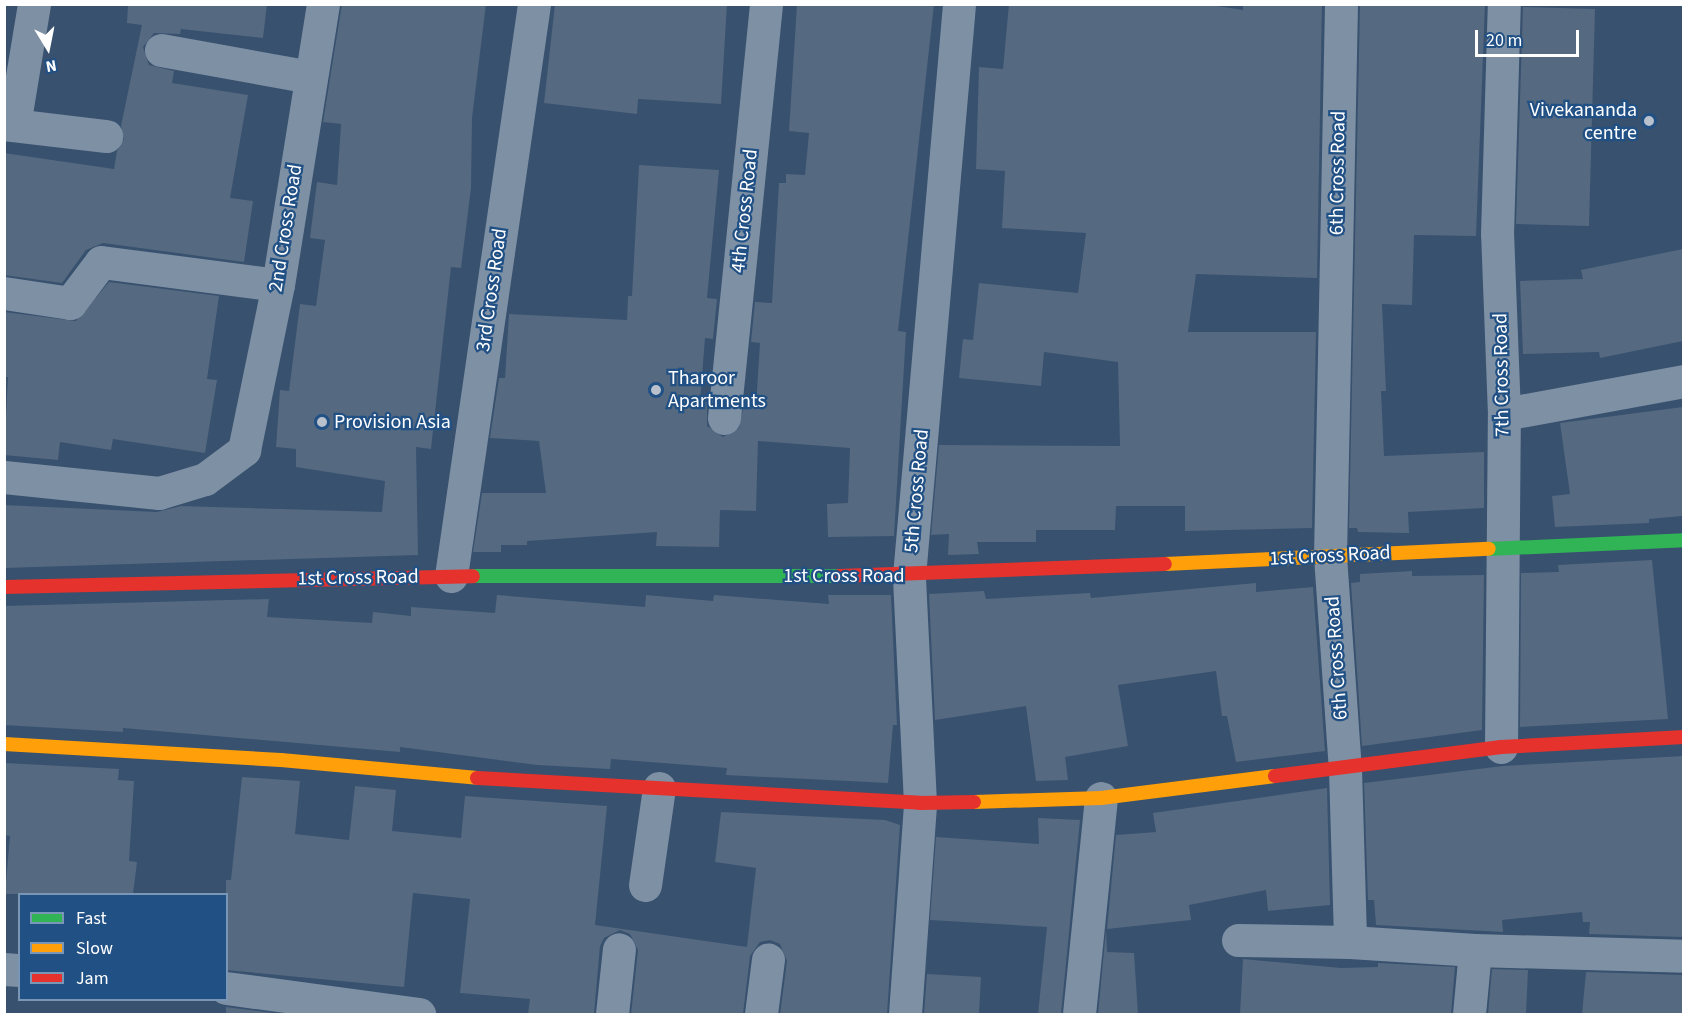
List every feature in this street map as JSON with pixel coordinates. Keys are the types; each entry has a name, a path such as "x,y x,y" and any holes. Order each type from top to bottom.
{"street":[{"path":"34,4 9,125 106,136"},
{"name":"2nd Cross Road","path":"4,477 159,493 205,479 244,450 278,285 323,4"},
{"name":"3rd Cross Road","path":"451,576 534,4"},
{"name":"4th Cross Road","path":"724,418 765,4"},
{"name":"5th Cross Road","path":"905,1014 920,803 909,576 959,4"},
{"name":"6th Cross Road","path":"1341,4 1330,556 1345,769 1350,942"},
{"name":"7th Cross Road","path":"1501,747 1504,414 1497,234 1504,4"},
{"path":"161,50 311,77"},
{"path":"4,294 70,303 101,262 278,285"},
{"path":"1504,414 1683,381"},
{"name":"1st Cross Road","path":"4,587 451,576 909,576 1683,540"},
{"path":"4,744 281,760 536,784 659,788 920,803 1101,798 1345,769 1501,747 1683,736"},
{"path":"645,885 659,788"},
{"path":"1078,1014 1101,798"},
{"path":"1238,940 1350,942 1475,950 1683,956"},
{"path":"612,1014 619,949"},
{"path":"1469,1014 1475,950"},
{"path":"761,1014 768,959"},
{"path":"228,989 265,1003 418,1014"}],"building":[{"path":"128,4 267,4 263,38 181,29 180,34 154,33 143,47 149,65 174,71 172,83 248,95 230,198 253,201 244,262 103,243 86,250 62,283 4,275 4,153 114,169 117,151 124,139 121,126 142,25 127,23"},
{"path":"342,4 486,4 472,118 471,188 461,268 451,267 431,449 416,447 418,555 4,568 4,505 157,512 181,506 382,512 385,481 296,467 296,449 276,447 280,390 289,391 300,304 316,306 325,240 310,238 317,182 337,185 341,124 323,122"},
{"path":"555,4 727,4 721,104 638,99 637,114 544,103"},
{"path":"797,4 934,4 898,331 906,332 894,536 828,537 827,504 848,503 850,448 758,441 756,511 720,510 719,547 656,546 657,532 527,541 527,545 501,545 501,552 473,552 482,493 546,493 539,441 490,438 499,378 505,378 509,314 627,320 628,296 632,296 639,165 719,170 707,298 717,299 713,339 705,338 700,402 707,402 707,426 723,437 739,428 744,404 756,405 760,343 751,342 755,302 772,303 779,183 786,183 786,174 805,175 809,133 789,131"},
{"path":"1009,4 1204,4 1243,10 1243,4 1322,4 1317,278 1196,274 1188,332 1316,332 1312,528 1185,531 1185,506 1116,506 1115,530 1036,530 1036,542 977,542 979,554 948,555 949,534 931,535 939,445 1120,446 1118,362 1044,352 1041,386 959,378 963,339 973,340 979,283 1078,293 1086,233 1002,228 1005,171 976,169 979,67 1003,69"},
{"path":"1360,4 1485,5 1476,236 1414,235 1412,305 1382,304 1386,391 1381,391 1384,456 1484,452 1484,508 1408,512 1409,533 1358,532 1357,528 1349,528"},
{"path":"1523,7 1595,9 1589,226 1516,224"},
{"path":"1683,249 1683,341 1600,358 1599,352 1523,354 1520,281 1583,279 1581,270"},
{"path":"109,282 219,296 207,379 217,380 205,453 113,439 111,450 60,442 58,460 4,455 8,377 4,377 4,312 76,321"},
{"path":"1683,407 1683,516 1649,519 1649,523 1555,527 1552,496 1570,494 1560,423"},
{"path":"1652,560 1668,719 1520,727 1521,573 1559,572 1558,565"},
{"path":"1412,571 1412,576 1484,575 1482,730 1362,746 1351,583 1360,582 1360,574"},
{"path":"1256,583 1256,592 1313,587 1325,751 1236,762 1227,716 1222,716 1216,671 1118,685 1128,746 1065,757 1068,780 1036,781 1026,706 935,720 929,594 984,591 986,599 1090,593 1091,598"},
{"path":"497,595 645,607 646,595 713,601 714,595 829,604 828,595 891,595 897,725 893,725 888,783 726,775 727,768 611,759 610,769 537,765 400,747 400,752 123,728 123,732 4,725 4,606 269,599 267,617 372,623 373,612 411,616 411,607 495,613"},
{"path":"1683,756 1683,937 1589,934 1590,922 1583,922 1582,912 1502,920 1503,932 1376,925 1374,900 1368,900 1364,783 1503,766"},
{"path":"5,763 119,769 118,780 134,781 129,861 137,862 133,893 5,894 10,836 4,835"},
{"path":"242,777 300,781 295,834 349,840 355,786 396,790 392,831 461,838 465,796 607,806 595,925 747,947 756,868 715,862 721,812 885,820 900,825 887,1014 780,1014 787,961 780,944 770,940 760,942 750,956 743,1014 631,1014 638,950 630,934 620,930 604,938 600,946 594,1014 528,1014 530,999 460,993 470,899 413,893 404,987 228,970 226,880 231,880"},
{"path":"1327,788 1330,905 1268,911 1266,890 1189,905 1191,920 1107,929 1116,835 1156,832 1153,813"},
{"path":"1038,818 1080,820 1061,1014 1038,1014 1047,927 930,920 936,837 1039,844"},
{"path":"1106,930 1107,952 1134,953 1138,1014 1098,1014"},
{"path":"1243,959 1341,968 1378,967 1378,963 1455,967 1451,1014 1240,1014"},
{"path":"1492,969 1528,970 1526,1014 1488,1014"},
{"path":"1586,972 1683,975 1683,1014 1582,1014"},
{"path":"927,974 981,977 979,1014 924,1014"},
{"path":"226,1007 282,1014 226,1014"}],"traffic: fast":[{"path":"1489,549 1684,540"},
{"path":"473,576 839,576"}],"traffic: slow":[{"path":"1165,564 1489,549"},
{"path":"4,744 281,760 477,778"},
{"path":"974,802 1101,798 1275,776"}],"traffic: jam":[{"path":"839,576 1165,564"},
{"path":"4,587 473,576"},
{"path":"1275,776 1501,747 1684,737"},
{"path":"477,778 920,803 974,802"}],"place":[{"name":"Vivekananda centre","path":"1649,121"},
{"name":"Tharoor Apartments","path":"656,390"},
{"name":"Provision Asia","path":"322,422"}]}
